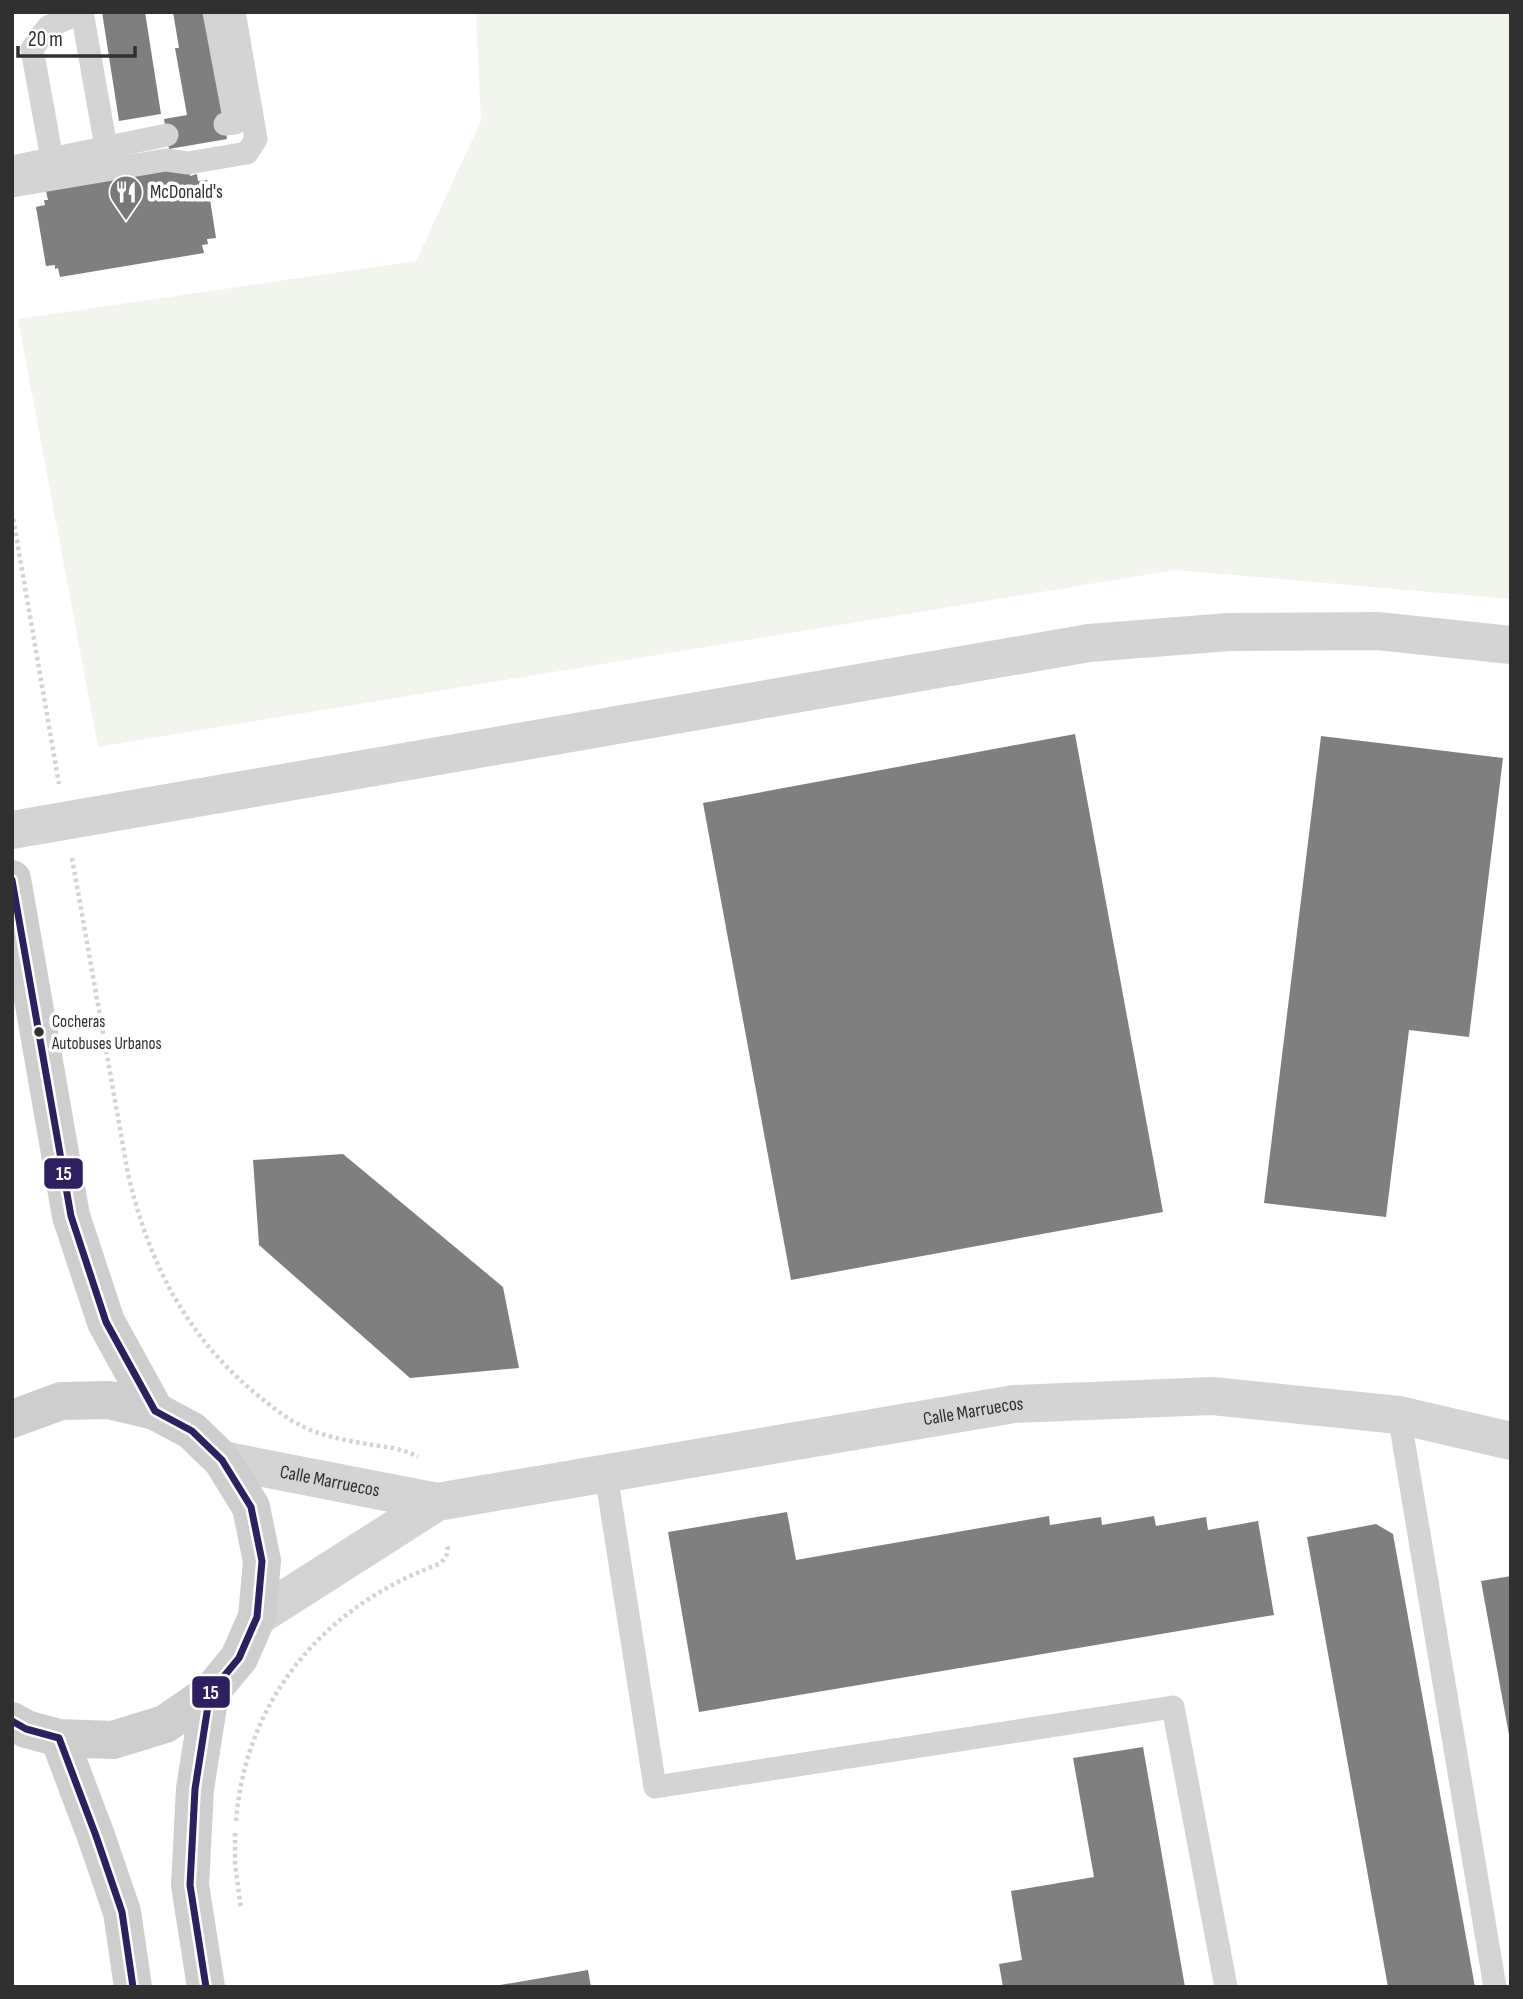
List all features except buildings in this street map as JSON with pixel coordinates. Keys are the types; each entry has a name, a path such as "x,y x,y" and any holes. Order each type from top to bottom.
{"main road":[{"path":"12,879 71,1216 106,1322 155,1411"},
{"path":"12,1419 61,1401 109,1400 155,1411 192,1431 222,1460 251,1507 262,1561 257,1617 239,1658 210,1693 165,1724 113,1740 59,1738 26,1729 12,1721"},
{"path":"206,1987 190,1885 195,1789 210,1693"},
{"path":"59,1738 122,1912 133,1987"}],"street":[{"path":"12,830 1089,643 1229,632 1377,631 1511,645"},
{"name":"Calle Marruecos","path":"222,1460 438,1502 1014,1404 1212,1396 1399,1415 1511,1441"},
{"name":"Calle Marruecos","path":"257,1617 438,1502"}],"lane":[{"path":"52,159 33,50 48,27 81,12 106,146"},
{"path":"214,12 234,123 225,124"},
{"path":"12,186 166,160 188,163 247,153 257,139 234,12"},
{"path":"12,167 167,135"},
{"path":"1399,1415 1495,1987"},
{"path":"606,1474 655,1787 1172,1707 1226,1987"}],"path":[{"path":"12,512 128,1174 141,1225 162,1275 194,1328 216,1355 267,1403 299,1425 331,1437 416,1455 431,1471 449,1550 446,1558 439,1564 416,1572 377,1592 328,1629 302,1656 270,1704 249,1754 237,1805 235,1864 241,1909"}],"shaded area":[{"path":"476,12 1511,12 1511,599 1175,570 98,747 18,319 416,261 481,121"}],"transit line":[{"name":"15","path":"12,880 71,1216 106,1322 155,1411 192,1431 222,1460 251,1507 262,1561 257,1617 239,1658 210,1693 195,1789 190,1885 206,1987"},
{"name":"15","path":"12,1721 26,1729 59,1738 122,1912 133,1987"}],"place":[{"name":"McDonald's","path":"126,222"},
{"name":"Cocheras Autobuses Urbanos","path":"39,1032"}]}
